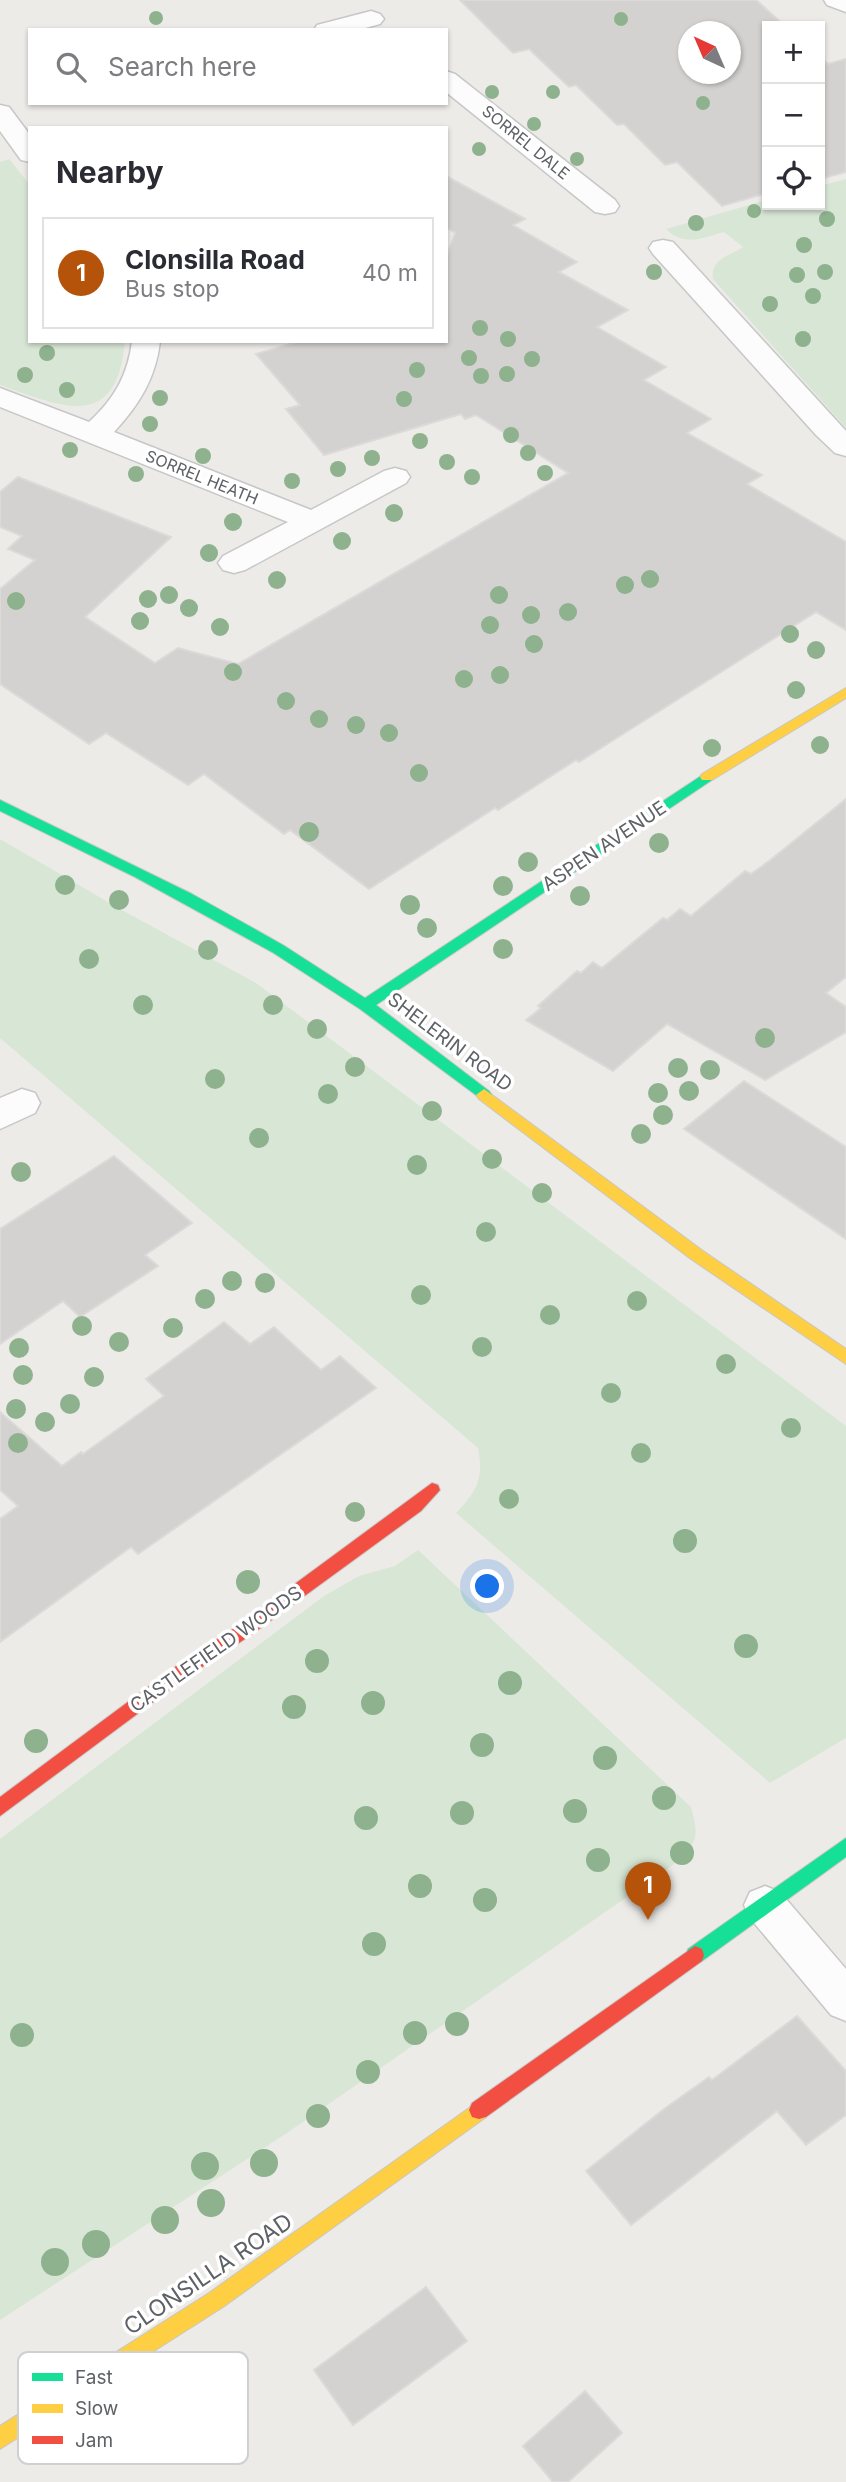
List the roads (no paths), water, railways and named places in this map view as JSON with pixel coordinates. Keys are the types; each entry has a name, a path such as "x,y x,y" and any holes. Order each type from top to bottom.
{"street":[{"path":"352,0 378,24"},
{"path":"836,0 846,5"},
{"path":"344,28 378,24"},
{"name":"SORREL DALE","path":"448,81 605,206"},
{"path":"7,108 28,150"},
{"path":"663,248 826,429 846,447"},
{"path":"94,434 119,411 134,390 145,359 146,343"},
{"name":"SORREL HEATH","path":"0,397 310,520"},
{"path":"234,563 310,520 395,477"},
{"name":"ASPEN AVENUE","path":"365,1005 736,758 846,692"},
{"name":"SHELERIN ROAD","path":"0,805 134,867 290,957 365,1005 697,1255 846,1359"},
{"name":"CASTLEFIELD WOODS","path":"0,1808 181,1672 355,1551 432,1490"},
{"name":"CLONSILLA ROAD","path":"135,2352 216,2300 846,1846"},
{"name":"CLONSILLA ROAD","path":"0,2438 18,2426"}],"lane":[{"path":"765,1905 846,2001"}],"place":[{"name":"Clonsilla Road","path":"648,1920"}]}
